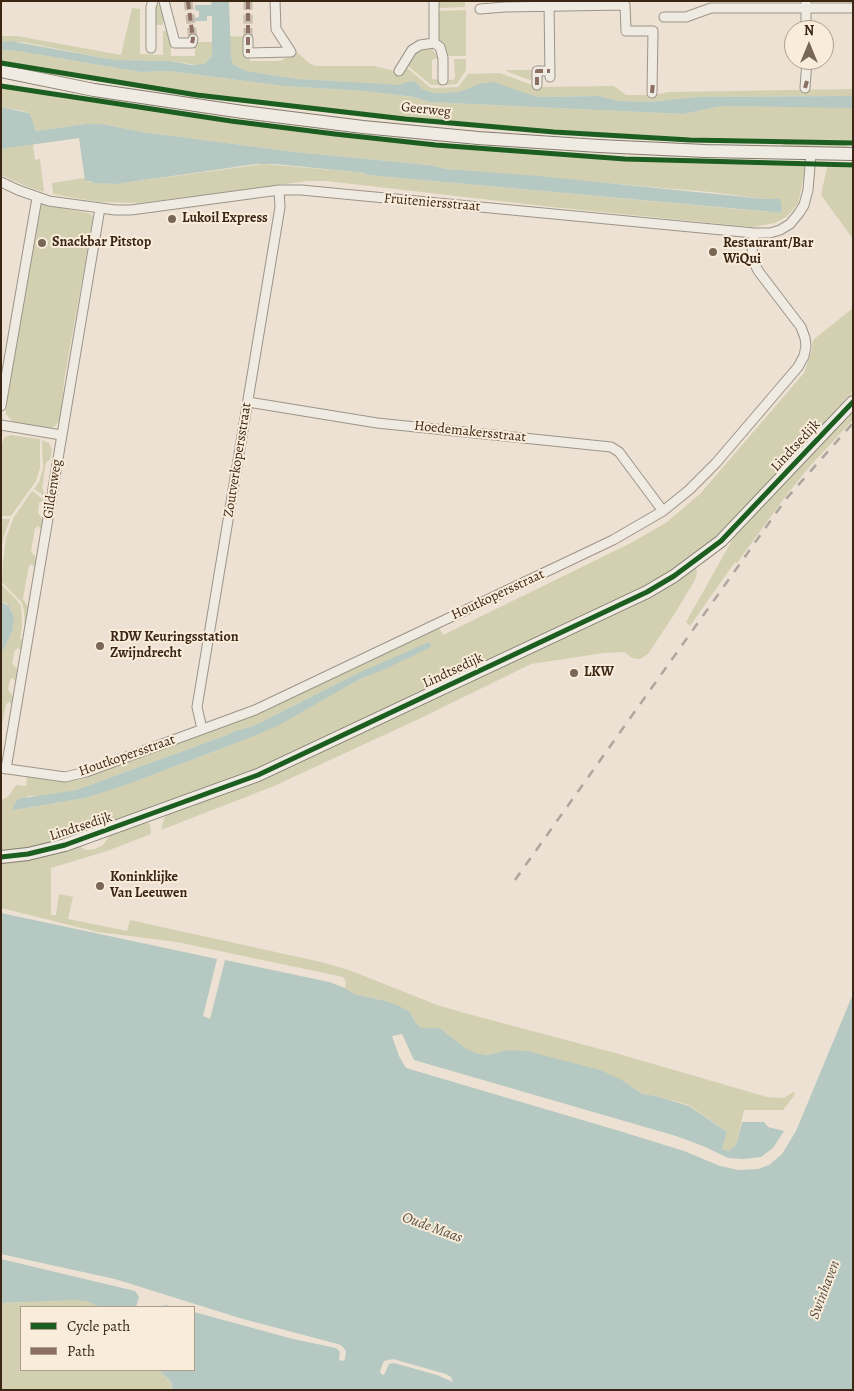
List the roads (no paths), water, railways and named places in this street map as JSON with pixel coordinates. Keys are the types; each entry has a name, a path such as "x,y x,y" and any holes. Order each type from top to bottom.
{"street":[{"path":"151,48 151,7 153,1"},
{"path":"164,1 176,42 193,41"},
{"path":"248,39 248,53 291,52 276,29 276,1"},
{"path":"434,1 434,42"},
{"path":"537,85 537,72 550,74 549,4"},
{"path":"480,9 549,4 625,6 626,31 653,32 652,93"},
{"path":"806,4 806,20"},
{"path":"664,17 686,17 711,8 806,4 853,8"},
{"path":"399,71 412,50 420,45 434,42"},
{"path":"434,42 440,47 443,58 443,80"},
{"path":"806,84 807,70"},
{"name":"Geerweg","path":"1,71 94,90 363,127 478,138 599,146 853,154"},
{"name":"Geerweg","path":"1,80 37,86 94,90"},
{"name":"Fruiteniersstraat","path":"1,182 37,198 100,208 131,210 278,190 311,191 754,233 780,230 790,224 800,213 808,190 811,154"},
{"name":"Zoutverkopersstraat","path":"202,729 197,707 280,208 278,190"},
{"path":"1,406 37,198"},
{"name":"Gildenweg","path":"4,769 100,208"},
{"name":"Houtkopersstraat","path":"4,769 65,777 86,772 255,710 613,540 662,511 689,490 716,463 798,367 804,356 805,338 800,327 758,272 754,263 752,253 754,233"},
{"name":"Hoedemakersstraat","path":"248,402 377,423 611,447 619,452 662,511"},
{"name":"Lindtsedijk","path":"1,857 28,854 65,846 258,774 646,592 674,576 721,541 853,402"},
{"path":"1,425 61,435"}],"water":[{"path":"212,1 229,1 231,57 233,64 246,71 298,79 398,85 411,81 417,83 422,89 434,93 459,92 479,84 493,82 537,97 599,96 619,101 649,102 696,97 853,96 853,108 722,106 683,114 429,102 414,97 364,91 284,86 169,71 140,72 18,51 1,50 1,42 10,41 115,60 170,61 191,65 204,64 212,56 212,16 207,16 207,21 195,21 195,18 199,17 199,11 195,10 195,5 211,5"},
{"path":"1,107 30,114 37,131 85,124 102,124 142,132 295,152 428,165 447,169 780,199 782,208 780,213 367,175 366,173 275,164 256,164 116,184 95,183 85,180 79,138 1,149"},
{"path":"1,602 9,606 14,618 12,632 1,654"},
{"path":"430,643 431,647 360,679 279,725 249,738 126,785 85,798 14,810 13,807 18,799 76,790 232,732 256,725 356,674"},
{"path":"1,913 217,959 203,1016 210,1019 225,960 329,982 345,988 354,994 386,1001 410,1012 415,1022 421,1028 440,1028 465,1048 476,1053 487,1055 508,1050 527,1051 600,1070 622,1080 642,1094 656,1096 689,1106 727,1132 722,1149 729,1151 736,1145 742,1122 764,1122 768,1127 784,1131 773,1148 761,1157 728,1158 676,1136 414,1060 402,1034 392,1036 399,1056 406,1068 616,1130 684,1151 720,1166 738,1170 758,1169 769,1165 782,1154 796,1131 853,994 853,1390 173,1390 171,1382 160,1371 195,1371 195,1306 98,1306 86,1301 74,1300 1,1303"}],"tunnel":[{"path":"188,1 193,39"},
{"path":"248,1 248,39"}],"railway":[{"path":"515,880 786,499 853,423"}],"place":[{"name":"Lukoil Express","path":"172,219"},
{"name":"Snackbar Pitstop","path":"42,243"},
{"name":"Restaurant/Bar WiQui","path":"713,252"},
{"name":"RDW Keuringsstation Zwijndrecht","path":"100,646"},
{"name":"LKW","path":"574,673"},
{"name":"Koninklijke Van Leeuwen","path":"100,886"}],"water label":[{"name":"Oude Maas","path":"432,1228"},
{"name":"Swinhaven","path":"825,1290"}]}
